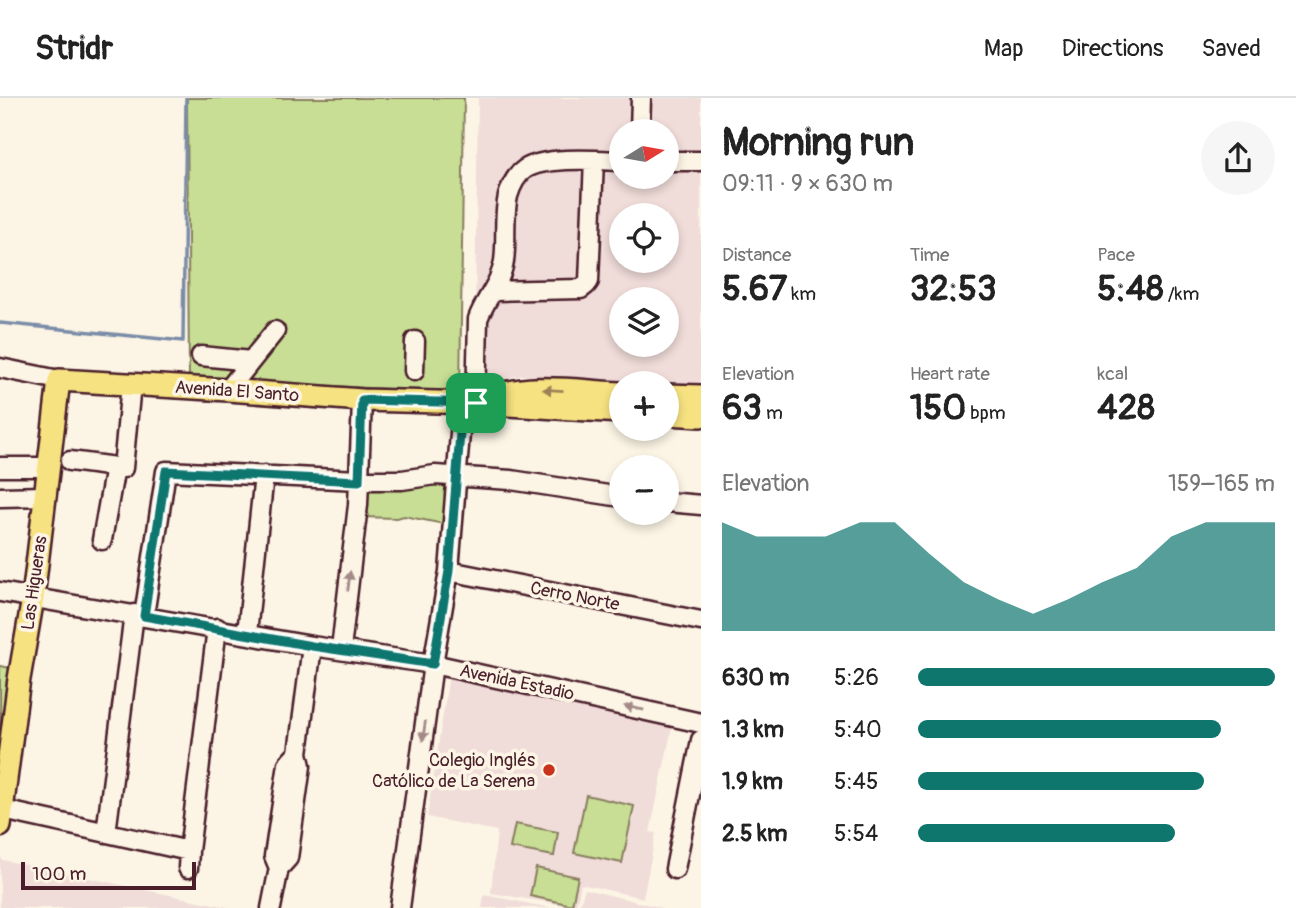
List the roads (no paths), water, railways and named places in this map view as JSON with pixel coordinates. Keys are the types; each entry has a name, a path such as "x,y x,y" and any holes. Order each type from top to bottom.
{"main road":[{"name":"Avenida El Santo","path":"60,380 362,400 476,403 609,411"},
{"name":"Las Higueras","path":"1,818 19,679 33,598 60,380"},
{"name":"Avenida El Santo","path":"476,403 525,388 609,392"},
{"path":"679,395 701,396"},
{"path":"679,415 701,416"}],"street":[{"path":"640,119 641,98"},
{"path":"400,908 433,664 449,571 461,421 466,409 476,403 478,319 499,279 504,261 508,197 517,175 534,165 565,160 609,161"},
{"path":"493,291 581,289 586,285 589,281 594,160"},
{"path":"679,161 701,161"},
{"path":"228,390 275,331"},
{"path":"414,371 415,341"},
{"path":"201,356 251,361"},
{"name":"Avenida El Santo","path":"0,368 60,380"},
{"path":"70,461 123,468 131,384"},
{"path":"341,649 359,505 362,400"},
{"path":"0,467 49,467"},
{"path":"102,540 115,467"},
{"path":"106,833 139,615 166,471 359,481 402,480 435,475 511,480 609,494"},
{"path":"247,633 264,475"},
{"path":"0,497 46,496"},
{"path":"679,503 701,505"},
{"name":"Cerro Norte","path":"449,571 701,621"},
{"name":"Avenida Estadio","path":"0,592 433,664 701,723"},
{"path":"1,818 106,833 188,859 217,628"},
{"path":"271,908 279,868 274,856 288,764 298,753 312,646"},
{"path":"674,869 701,740"}],"waterway":[{"path":"0,323 183,341 186,98"}],"place":[{"name":"Colegio Inglés Católico de La Serena","path":"549,770"}]}
